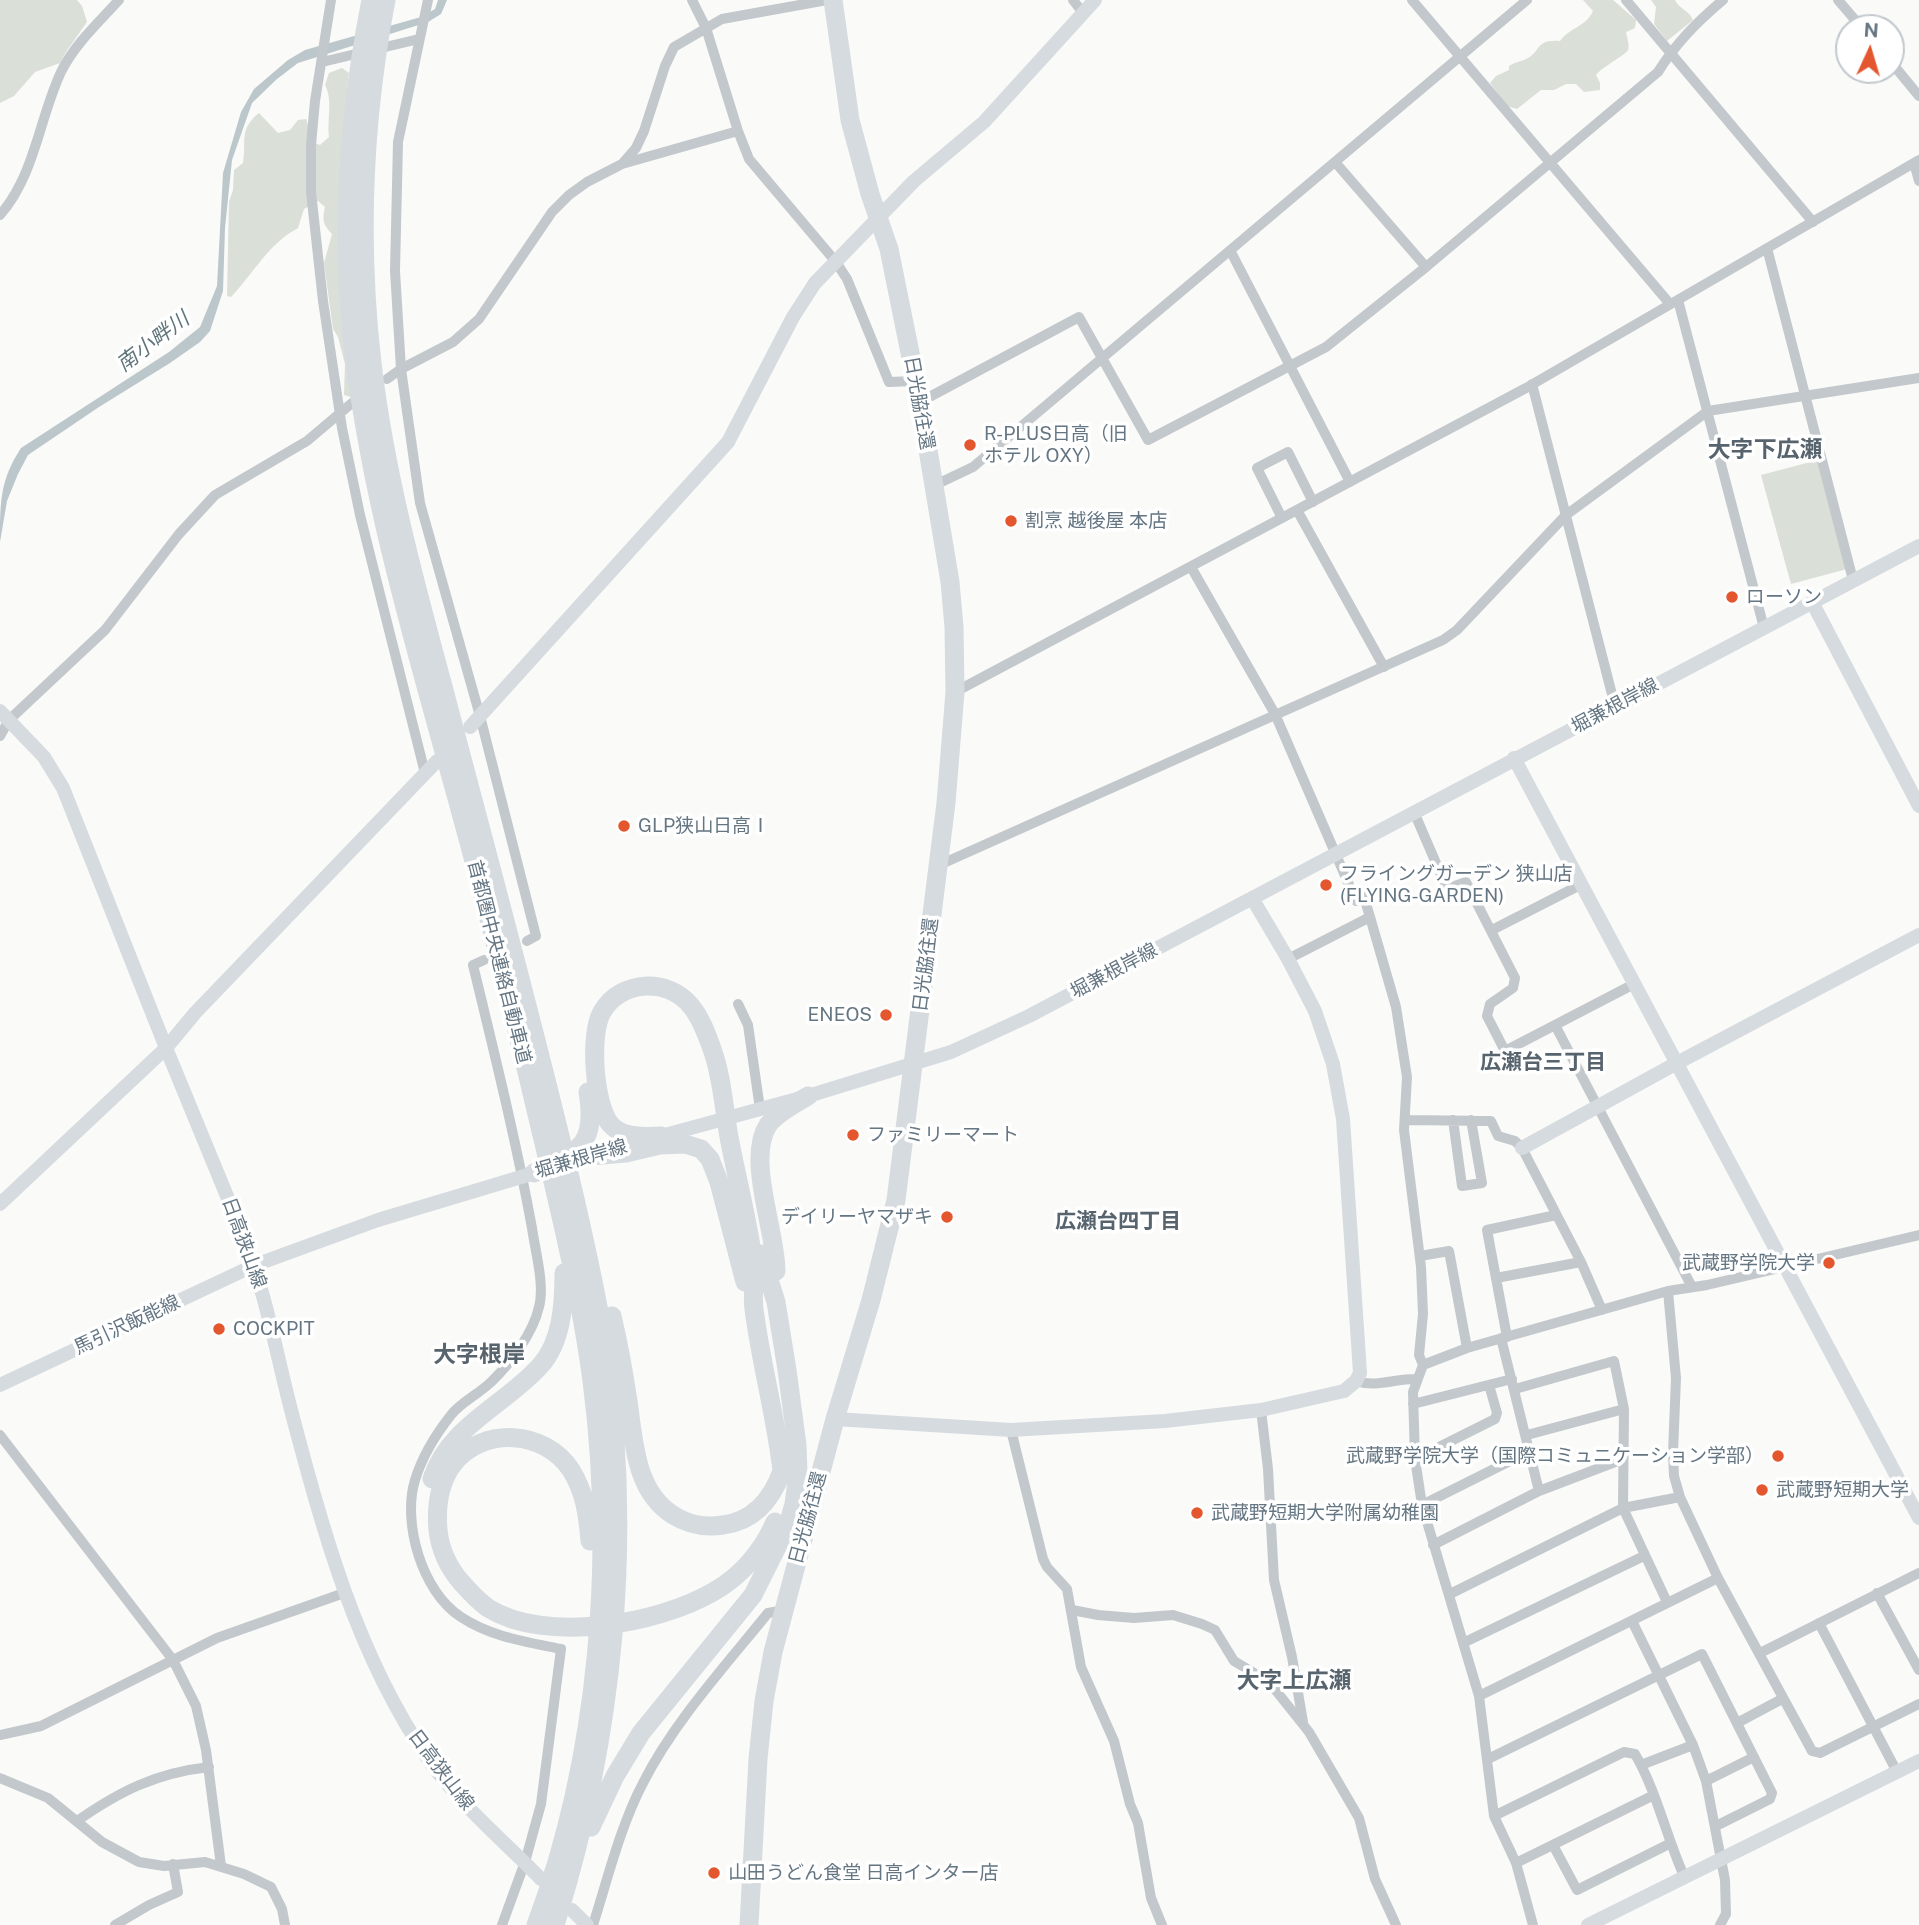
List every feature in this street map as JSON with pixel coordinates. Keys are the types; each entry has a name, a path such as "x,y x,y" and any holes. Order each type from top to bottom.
{"highway":[{"name":"首都圏中央連絡自動車道","path":"371,0 379,12 369,59 365,253 368,320 379,410 404,533 553,1144 567,1186"},
{"name":"日光脇往還","path":"749,1925 764,1701 773,1652 835,1419 887,1242 901,1162 946,803 955,692 953,608 920,402 889,249 850,120 833,0"},
{"path":"528,1175 578,1149 588,1138 592,1115 582,1055 587,1018 597,999 609,987 627,980 646,976 664,979 685,990 699,1003 710,1017 721,1043 734,1136 764,1268 776,1302"},
{"path":"661,1136 640,1137 624,1133 611,1125 605,1114 596,1078 593,1051 600,1014 611,999 631,988 650,985 666,989 691,1005 713,1050 727,1099"},
{"path":"575,1861 615,1776 640,1733 753,1595 788,1525 798,1474 787,1370 776,1302 776,1263 759,1148 769,1125 808,1096"},
{"path":"734,1136 754,1269 753,1306"},
{"path":"590,1156 626,1153 660,1145 685,1144 701,1149 710,1158 753,1306 782,1471 783,1498 771,1532 741,1571 714,1592 682,1608 657,1616 617,1623 565,1626 531,1622 488,1608 454,1573 444,1553 438,1532 438,1501 452,1466 462,1455 477,1445 510,1437 531,1440 562,1458 581,1490 587,1514 590,1546 602,1593"},
{"path":"567,1186 564,1304 558,1333 542,1365 470,1424 444,1452 433,1476 426,1508 429,1544 446,1581 468,1605 488,1619 528,1633 582,1637 655,1626 718,1601 743,1583 777,1545"},
{"path":"567,1186 599,1264 620,1352 639,1466 651,1494 664,1510 690,1524 712,1527 736,1524 752,1515 766,1502 776,1489 782,1471"},
{"path":"555,1925 575,1861 597,1759 597,1669 602,1593 617,1472 610,1386 596,1297 567,1186"},
{"path":"536,1925 565,1828 582,1749 597,1669 602,1593 600,1473 592,1381 565,1238"}],"street":[{"path":"0,215 13,201 27,171 63,68 119,0"},
{"path":"331,0 315,101 311,192 323,301 340,412 360,515 425,773"},
{"path":"428,0 398,142 395,271 401,369 420,503 475,722 536,936 527,941"},
{"path":"692,0 706,28 749,159 836,262 852,291 889,382 916,381"},
{"path":"763,0 766,12"},
{"path":"622,164 636,148 644,131 674,47 722,19 827,0"},
{"path":"1073,0 1083,13"},
{"path":"475,722 728,442 793,317 815,284 914,181 984,122 1095,0"},
{"path":"1412,0 1550,163 1674,302 1708,411 1764,628"},
{"path":"933,486 973,467 1527,0"},
{"path":"1626,0 1813,222"},
{"path":"920,402 1079,317 1148,440 1326,347 1426,267 1658,72 1688,30 1723,0"},
{"path":"1838,0 1850,14"},
{"path":"323,62 419,39"},
{"path":"1905,79 1919,96"},
{"path":"387,379 453,342 479,318 552,212 587,182 622,164 738,131"},
{"path":"1335,162 1426,267"},
{"path":"955,692 1532,384 1917,162 1919,181"},
{"path":"1767,248 1853,580"},
{"path":"1231,251 1350,482"},
{"path":"937,866 1443,640 1457,630 1566,514 1708,411 1919,377"},
{"path":"1532,384 1615,706"},
{"path":"0,736 4,716 105,631 179,534 215,495 307,441 352,403"},
{"path":"1282,518 1256,468 1288,452 1313,502"},
{"path":"1297,510 1384,667"},
{"name":"堀兼根岸線","path":"255,1265 379,1220 951,1052 1029,1016 1919,546"},
{"path":"1191,567 1275,714 1356,901 1364,897 1370,917 1396,1007 1403,1043 1407,1077 1404,1130 1420,1256 1423,1314 1419,1354 1423,1365"},
{"path":"1812,602 1919,806"},
{"name":"日高狭山線","path":"4,716 44,757 62,788 255,1265 291,1410 344,1593 374,1661 408,1727 456,1796 541,1879"},
{"path":"1514,758 1919,1518"},
{"path":"0,1204 166,1048 195,1013 437,761"},
{"path":"1413,812 1445,884 1452,887 1466,882 1516,978 1513,988 1490,1004 1487,1016 1505,1051 1634,984"},
{"path":"1492,930 1582,884"},
{"path":"835,1419 1011,1430 1165,1421 1261,1409 1344,1391 1356,1381 1360,1373 1343,1119 1325,1037 1315,1011 1252,898"},
{"path":"1288,959 1370,917"},
{"path":"1522,1148 1919,935"},
{"path":"484,960 473,965 528,1175 540,1274 540,1306 519,1350 491,1382 452,1413 427,1451 415,1481 411,1508 415,1546 424,1571 441,1598 459,1616 484,1630 561,1649 541,1804 525,1862 502,1925"},
{"path":"738,1004 748,1025 760,1109"},
{"path":"1555,1024 1692,1287"},
{"path":"1405,1120 1491,1121 1498,1136 1515,1140 1522,1148 1581,1262 1602,1310"},
{"path":"1453,1120 1462,1186 1482,1183 1471,1120"},
{"path":"1539,1491 1504,1338 1487,1230 1556,1215"},
{"path":"1533,1925 1516,1863 1494,1816 1479,1696 1422,1505 1415,1459 1413,1392 1423,1365 1467,1348 1668,1291 1919,1236"},
{"path":"1420,1256 1450,1251 1467,1348"},
{"path":"1496,1278 1581,1262"},
{"name":"馬引沢飯能線","path":"0,1385 255,1265"},
{"path":"1668,1291 1676,1378 1674,1476 1680,1497 1718,1578 1812,1751 1820,1753 1919,1704"},
{"path":"1413,1404 1489,1385 1514,1384 1614,1361 1624,1409 1623,1508 1667,1602"},
{"path":"1356,1381 1370,1386 1417,1378"},
{"path":"1415,1459 1494,1419 1497,1413 1489,1385"},
{"path":"1261,1409 1268,1469 1274,1580 1292,1657 1304,1726"},
{"path":"1527,1435 1624,1409"},
{"path":"1011,1430 1043,1559 1068,1589 1081,1667 1114,1741 1130,1804 1138,1824 1151,1898 1162,1925"},
{"path":"0,1435 173,1660 196,1706 209,1768 221,1866"},
{"path":"1422,1505 1530,1451"},
{"path":"1433,1545 1539,1491 1623,1459"},
{"path":"1450,1594 1623,1508 1680,1497"},
{"path":"1462,1643 1644,1556"},
{"path":"1760,1653 1919,1573"},
{"path":"1479,1696 1718,1578"},
{"path":"0,1735 41,1726 217,1639 344,1593"},
{"path":"1877,1593 1919,1670"},
{"path":"593,1925 628,1818 643,1782 702,1695 768,1613 785,1610"},
{"path":"1072,1610 1134,1618 1173,1615 1215,1630 1234,1661 1269,1682 1304,1726 1359,1818 1375,1879 1396,1925"},
{"path":"1632,1621 1693,1745 1706,1781 1716,1826 1726,1898 1726,1914 1720,1925"},
{"path":"1819,1623 1897,1772"},
{"path":"1488,1759 1702,1654 1772,1793 1770,1799 1716,1826"},
{"path":"1737,1723 1782,1699"},
{"path":"1641,1765 1693,1745"},
{"path":"1494,1816 1624,1752 1635,1754 1654,1794 1669,1844 1684,1876"},
{"path":"1706,1781 1754,1757"},
{"path":"1588,1925 1919,1760"},
{"path":"77,1821 113,1796 136,1786 168,1774 209,1768"},
{"path":"0,1777 48,1798 102,1842 139,1862 164,1866 205,1862 244,1874 271,1887 282,1909 285,1925"},
{"path":"1516,1863 1654,1794"},
{"path":"1553,1845 1577,1890 1669,1844"},
{"path":"115,1925 178,1892 173,1864"},
{"path":"572,1909 587,1925"}],"shaded area":[{"path":"0,0 77,0 87,22 60,63 35,72 14,96 0,103"},
{"path":"438,0 447,0 441,14 428,22 298,63 252,103 232,160 225,228 223,291 210,331 200,342 170,363 28,455 7,501 0,542 0,515 5,481 21,448 169,352 200,327 217,286 223,173 241,112 254,89 288,60 305,50 421,17 435,9"},
{"path":"1583,0 1613,0 1636,20 1635,28 1626,32 1628,50 1596,75 1600,90 1584,92 1576,84 1566,84 1554,90 1541,90 1517,109 1507,106 1490,83 1496,76 1509,70 1509,66 1531,56 1542,44 1560,41 1586,20 1593,11"},
{"path":"1651,0 1675,0 1693,20 1667,41 1654,24 1656,7"},
{"path":"342,68 349,73 351,397 344,395 345,364 338,337 333,329 324,263 332,234 324,222 325,207 318,201 304,209 298,228 278,242 231,297 227,296 229,202 234,170 243,163 248,125 259,113 278,133 290,130 298,120 306,119 309,128 307,140 320,145 329,137 329,103 325,85 329,73"},
{"path":"1818,460 1847,569 1791,584 1761,475"}],"place":[{"name":"R-PLUS日高（旧 ホテル OXY）","path":"970,445"},
{"name":"割烹 越後屋 本店","path":"1011,521"},
{"name":"ローソン","path":"1732,597"},
{"name":"GLP狭山日高Ⅰ","path":"624,826"},
{"name":"フライングガーデン 狭山店 (FLYING-GARDEN)","path":"1326,885"},
{"name":"ENEOS","path":"886,1015"},
{"name":"ファミリーマート","path":"853,1135"},
{"name":"デイリーヤマザキ","path":"947,1217"},
{"name":"武蔵野学院大学","path":"1829,1263"},
{"name":"COCKPIT","path":"219,1329"},
{"name":"武蔵野学院大学（国際コミュニケーション学部）","path":"1778,1456"},
{"name":"武蔵野短期大学","path":"1762,1490"},
{"name":"武蔵野短期大学附属幼稚園","path":"1197,1513"},
{"name":"山田うどん食堂 日高インター店","path":"714,1873"}],"district":[{"name":"大字下広瀬","path":"1765,450"},
{"name":"広瀬台三丁目","path":"1543,1063"},
{"name":"広瀬台四丁目","path":"1118,1222"},
{"name":"大字根岸","path":"479,1355"},
{"name":"大字上広瀬","path":"1294,1681"}],"water label":[{"name":"南小畔川","path":"153,342"}]}
